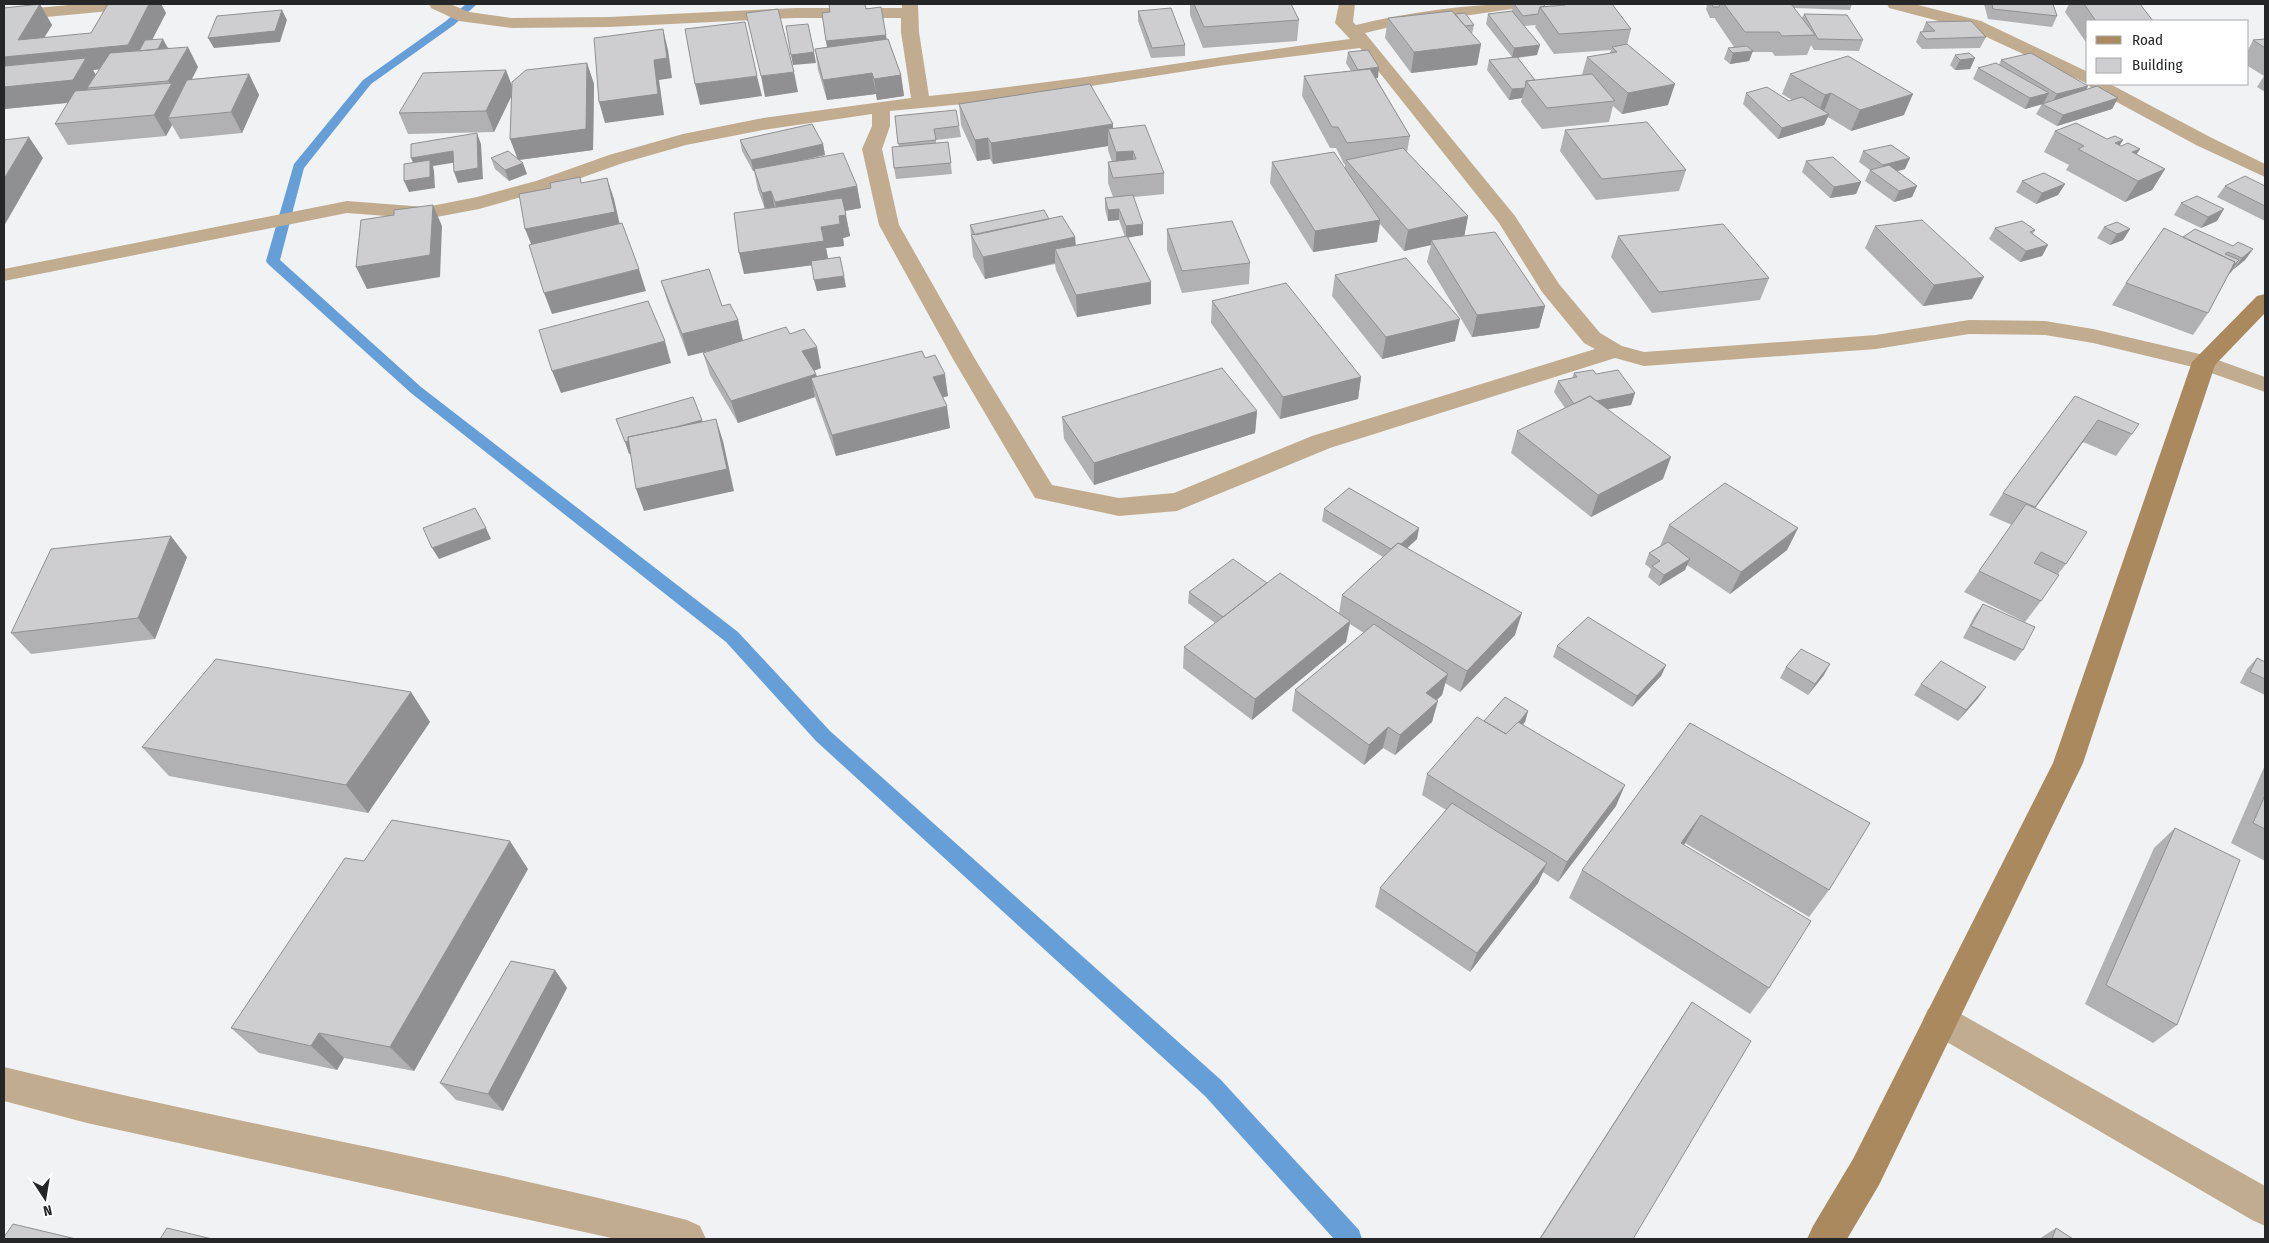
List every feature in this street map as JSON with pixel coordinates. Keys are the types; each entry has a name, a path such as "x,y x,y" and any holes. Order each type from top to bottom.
{"street":[{"path":"4,16 131,4"},
{"path":"437,4 465,17 512,23 609,22 910,8 910,32 921,102"},
{"path":"1347,4 1344,22 1508,220 1550,287 1592,338 1614,351 1644,359 1876,342 1968,327 2045,328 2093,336 2204,362 2265,385"},
{"path":"4,275 346,207 426,213 478,203 616,158 683,140 763,124 921,102 995,95 1225,60 1358,37 1394,21 1512,4"},
{"path":"1895,4 1975,25 2086,78"},
{"path":"2099,85 2265,171"},
{"path":"881,107 881,126 872,150 889,225 964,359 1044,492 1119,507 1177,502 1321,442 1614,351"},
{"path":"1826,1239 1866,1172 2068,763 2204,362 2265,300"},
{"path":"1940,1020 2265,1207"},
{"path":"4,1084 87,1105 585,1212 687,1239"}],"building":[{"path":"40,4 18,40 91,33 108,4 149,4 128,45 4,57 4,8"},
{"path":"829,4 865,4 866,9 881,7 886,35 826,41 822,13 830,12"},
{"path":"1194,4 1291,4 1299,20 1204,27"},
{"path":"1514,4 1543,4 1545,6 1540,7 1538,14 1523,16"},
{"path":"1564,4 1612,4 1631,29 1559,34 1540,7"},
{"path":"1712,4 1720,4 1719,7 1713,7"},
{"path":"1724,4 1791,4 1815,35 1782,36 1779,32 1745,32"},
{"path":"1992,4 2053,4 2057,16 1993,9"},
{"path":"2084,4 2140,4 2152,20 2095,20"},
{"path":"1171,8 1185,45 1152,48 1138,11"},
{"path":"778,9 794,72 761,76 746,13"},
{"path":"282,10 275,31 208,38 217,16"},
{"path":"1452,11 1481,44 1414,52 1388,18"},
{"path":"1512,11 1540,45 1514,48 1488,14"},
{"path":"1465,13 1474,25 1465,26 1455,14"},
{"path":"1804,14 1847,15 1863,40 1818,39"},
{"path":"1971,21 1986,37 1926,39 1920,32 1935,31 1926,22"},
{"path":"745,22 757,76 695,84 685,29"},
{"path":"808,24 814,52 791,55 786,26"},
{"path":"663,29 667,58 654,60 658,94 599,102 594,38"},
{"path":"163,39 158,49 139,51 145,40"},
{"path":"888,39 901,75 874,79 872,73 823,80 815,49"},
{"path":"2265,39 2265,48 2253,40"},
{"path":"1627,44 1675,84 1628,93 1587,57 1617,52 1612,47"},
{"path":"1747,46 1753,51 1733,53 1728,48"},
{"path":"188,47 168,81 87,88 110,53"},
{"path":"1368,50 1379,67 1358,70 1348,52"},
{"path":"1969,53 1975,58 1960,60 1955,55"},
{"path":"2031,53 2088,86 2057,94 2001,60"},
{"path":"1848,56 1913,94 1860,110 1831,93 1825,95 1790,74"},
{"path":"1517,57 1535,80 1526,81 1525,88 1512,89 1489,60"},
{"path":"86,58 73,80 4,87 5,66"},
{"path":"587,63 586,129 510,139 512,82 526,70"},
{"path":"1996,63 2049,93 2030,98 1978,68"},
{"path":"1370,69 1410,136 1347,143 1338,127 1332,127 1304,76"},
{"path":"506,70 486,111 399,113 423,73"},
{"path":"249,74 231,112 168,118 187,80"},
{"path":"1592,74 1615,101 1547,108 1526,81"},
{"path":"172,83 154,115 55,124 75,91"},
{"path":"1090,84 1113,124 991,143 988,138 975,140 959,104"},
{"path":"2097,86 2118,98 2063,115 2042,104"},
{"path":"1767,87 1789,101 1802,97 1829,114 1782,128 1746,93"},
{"path":"956,110 959,126 934,129 936,140 898,144 895,116"},
{"path":"1647,122 1686,170 1602,179 1565,130"},
{"path":"2076,123 2107,139 2115,136 2123,140 2115,143 2121,146 2128,143 2140,149 2132,152 2165,169 2138,181 2078,149 2084,146 2055,131"},
{"path":"812,124 823,144 751,160 740,140"},
{"path":"1145,125 1164,173 1113,178 1108,162 1136,159 1133,151 1116,152 1108,129"},
{"path":"477,133 478,168 454,172 453,151 411,158 411,144"},
{"path":"29,137 4,179 4,140"},
{"path":"948,142 951,163 894,168 892,147"},
{"path":"1891,145 1910,158 1883,165 1863,151"},
{"path":"1403,148 1468,216 1408,230 1346,160"},
{"path":"508,151 523,163 505,170 491,158"},
{"path":"1334,152 1380,220 1315,231 1272,162"},
{"path":"843,153 857,186 775,202 771,191 762,193 754,169"},
{"path":"1833,157 1861,182 1834,187 1806,161"},
{"path":"430,160 430,177 404,181 404,164"},
{"path":"1889,165 1917,186 1899,191 1870,170"},
{"path":"2044,173 2065,184 2042,193 2022,181"},
{"path":"2245,176 2265,186 2265,206 2225,186"},
{"path":"580,177 581,183 607,178 615,212 525,229 519,194 551,188 550,183"},
{"path":"1133,195 1143,224 1126,226 1119,209 1108,210 1105,198"},
{"path":"2197,196 2224,209 2208,217 2181,203"},
{"path":"842,198 846,215 839,216 840,224 821,227 824,241 739,253 734,213"},
{"path":"433,205 430,255 356,267 361,220 394,215 394,210"},
{"path":"1044,210 1049,219 975,235 970,225"},
{"path":"1062,216 1075,237 983,257 971,235"},
{"path":"1922,220 1984,277 1934,285 1875,226"},
{"path":"1232,221 1250,263 1182,271 1167,229"},
{"path":"2022,221 2035,230 2030,232 2048,245 2026,251 1995,228"},
{"path":"2117,222 2130,229 2117,234 2104,227"},
{"path":"622,223 639,269 544,293 529,245"},
{"path":"1723,224 1769,278 1659,292 1618,236"},
{"path":"2164,228 2235,262 2208,313 2126,283"},
{"path":"2195,229 2233,246 2238,242 2253,249 2242,258 2228,252 2225,254 2239,260 2233,266 2235,262 2183,237"},
{"path":"1495,232 1545,306 1477,315 1431,240"},
{"path":"1127,236 1151,282 1076,295 1055,249"},
{"path":"840,257 844,276 814,280 811,261"},
{"path":"1406,258 1460,319 1386,337 1335,275"},
{"path":"709,269 722,306 730,304 738,320 682,334 661,281"},
{"path":"1286,283 1361,377 1283,397 1212,301"},
{"path":"648,301 665,341 552,371 539,330"},
{"path":"786,327 790,334 804,329 817,347 802,351 816,374 731,401 703,353"},
{"path":"922,351 925,358 935,355 945,374 933,377 947,406 832,435 811,378"},
{"path":"1222,368 1257,411 1094,463 1062,417"},
{"path":"1593,370 1596,374 1618,370 1635,393 1596,401 1590,396 1574,404 1558,381 1577,377 1574,373"},
{"path":"1590,396 1671,457 1598,495 1517,431"},
{"path":"2075,396 2139,424 2132,434 2098,420 2035,507 2003,493"},
{"path":"693,397 702,420 628,437 628,441 625,442 616,419"},
{"path":"716,419 727,469 636,489 628,437"},
{"path":"1725,483 1798,528 1741,572 1669,525"},
{"path":"1349,488 1419,528 1401,544 1398,543 1391,549 1324,509"},
{"path":"2026,504 2087,532 2066,564 2041,552 2034,563 2059,575 2041,601 1979,571"},
{"path":"475,508 486,528 432,548 423,528"},
{"path":"171,536 138,618 11,633 51,549"},
{"path":"1668,542 1690,559 1664,575 1652,566 1660,561 1649,553"},
{"path":"1398,543 1522,613 1467,671 1342,595"},
{"path":"1233,559 1267,583 1223,617 1189,592"},
{"path":"1280,573 1350,621 1255,699 1184,647"},
{"path":"1983,604 2035,627 2023,650 1971,626"},
{"path":"1588,617 1666,665 1637,696 1557,646"},
{"path":"1374,624 1448,674 1426,693 1438,701 1400,735 1388,727 1369,745 1295,690"},
{"path":"1801,649 1830,664 1815,684 1786,667"},
{"path":"2257,658 2265,662 2265,679 2250,672"},
{"path":"216,659 411,692 346,785 142,747"},
{"path":"1941,661 1986,687 1966,710 1921,684"},
{"path":"1505,697 1528,711 1506,734 1484,721"},
{"path":"1477,717 1506,734 1518,722 1625,785 1567,862 1427,774"},
{"path":"1690,723 1870,823 1829,890 1701,815 1681,843 1811,921 1769,988 1582,870"},
{"path":"2265,795 2265,829 2253,823"},
{"path":"1452,803 1547,863 1477,953 1380,888"},
{"path":"392,820 510,841 390,1047 319,1033 311,1046 231,1028 345,858 364,861"},
{"path":"2175,828 2240,860 2177,1025 2106,985"},
{"path":"511,961 555,970 488,1094 440,1083"},
{"path":"1692,1002 1751,1041 1633,1239 1540,1239"},
{"path":"13,1224 76,1239 4,1239"},
{"path":"167,1228 212,1239 160,1239"},
{"path":"2056,1228 2073,1239 2052,1239"}],"waterway":[{"path":"472,4 450,23 367,82 298,167 273,261 416,390 732,637 823,736 1213,1088 1350,1239"}]}
